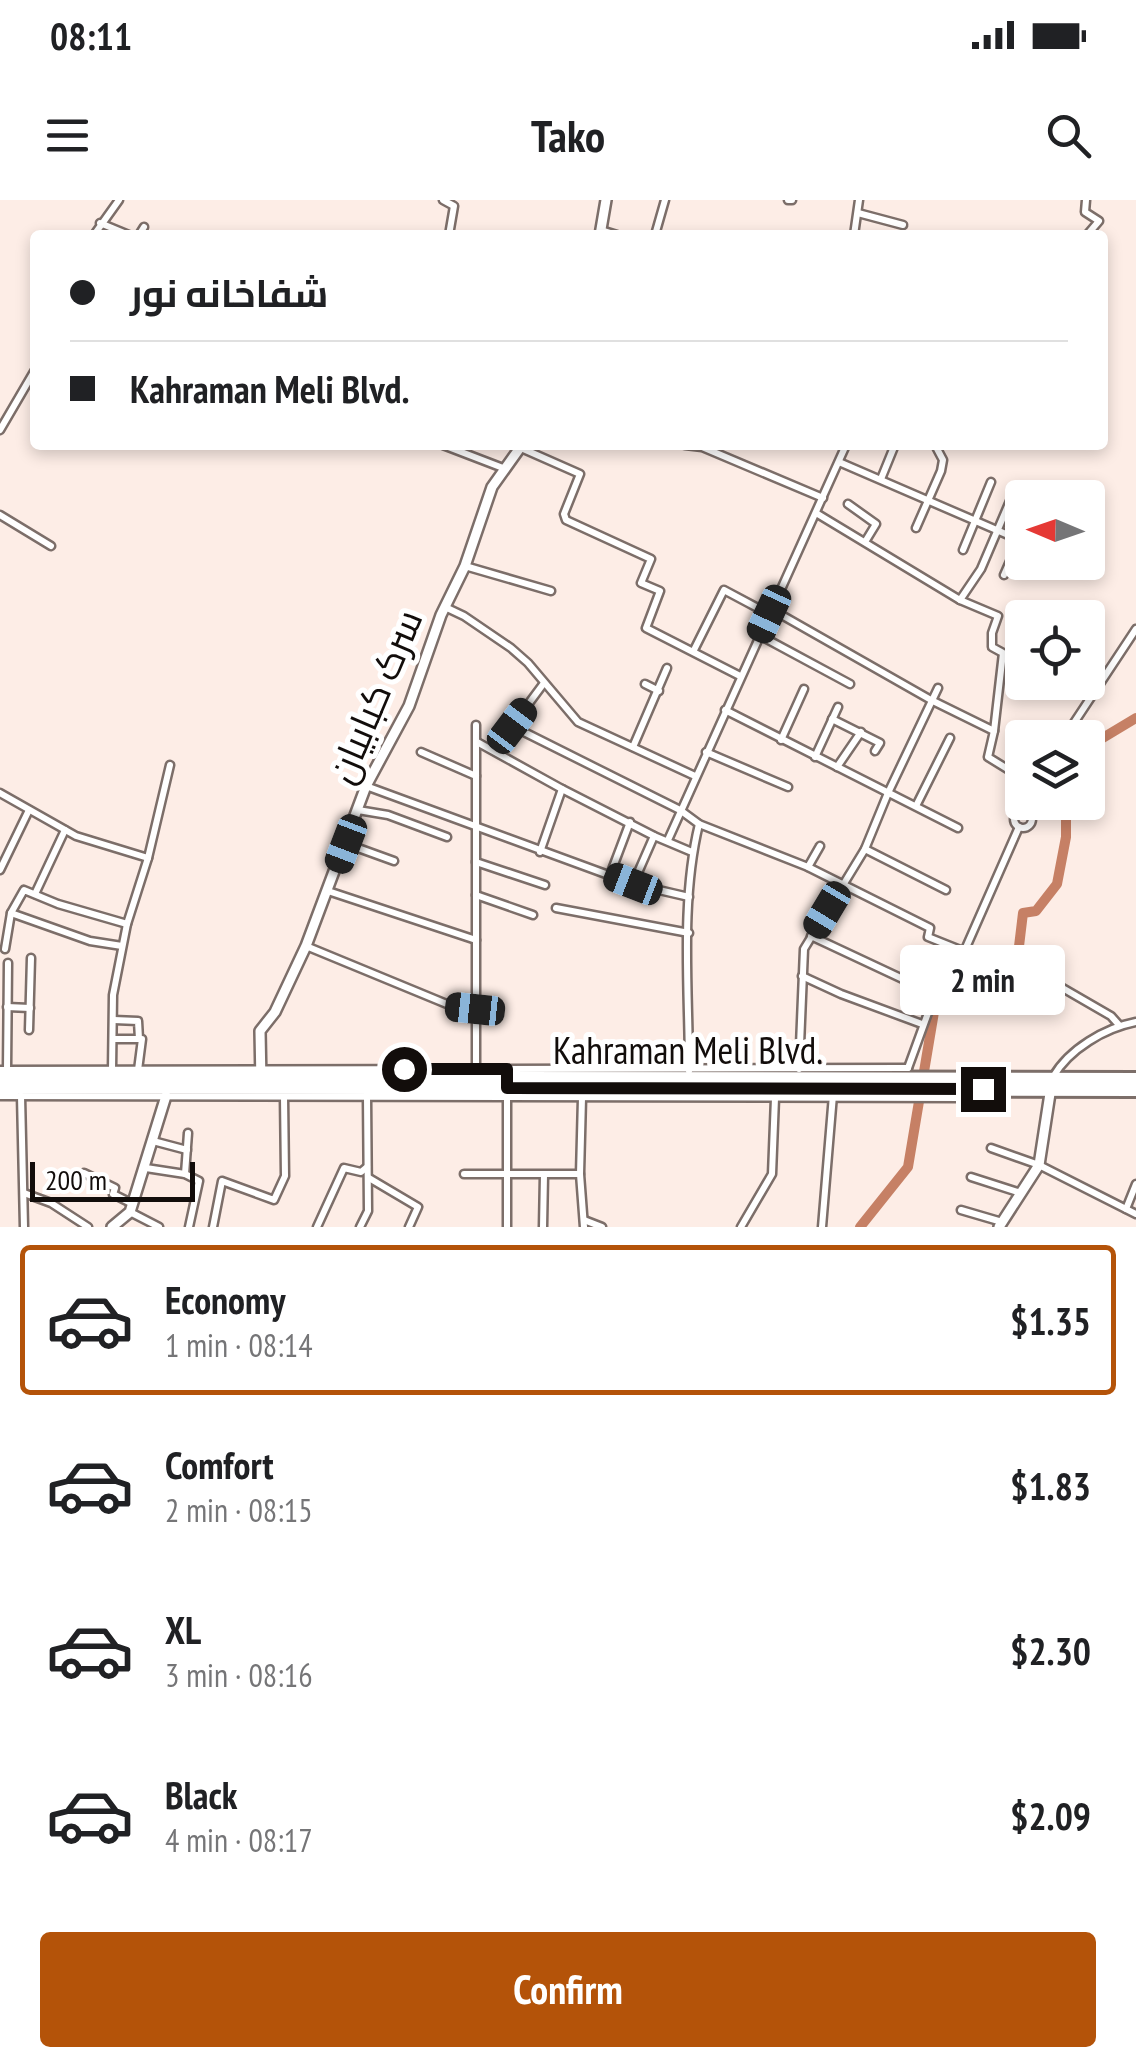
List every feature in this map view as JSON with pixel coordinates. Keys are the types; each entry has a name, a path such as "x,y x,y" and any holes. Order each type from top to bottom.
{"highway":[{"name":"Kahraman Meli Blvd.","path":"2,1072 507,1083 688,1079 908,1083 935,1089 1052,1084 1136,1090"},
{"name":"Kahraman Meli Blvd.","path":"0,1087 261,1079"},
{"name":"Kahraman Meli Blvd.","path":"688,1079 833,1094 908,1083"},
{"name":"Kahraman Meli Blvd.","path":"935,1089 1136,1080"}],"street":[{"path":"97,230 118,200"},
{"path":"443,200 454,206 450,230"},
{"path":"601,230 606,200"},
{"path":"656,230 665,200"},
{"path":"855,230 859,200"},
{"path":"1086,200 1084,212 1099,221 1091,230"},
{"path":"858,213 902,225"},
{"path":"100,224 116,230"},
{"path":"0,430 4,414 30,377"},
{"path":"457,450 504,468"},
{"name":"سرک کبابیان","path":"261,1079 260,1030 275,1012 306,946 366,786 408,706 445,607 466,566 492,487 518,450"},
{"path":"529,450 580,474 564,514 566,520 651,559 641,584 660,591 646,628 740,676"},
{"path":"709,450 823,498"},
{"path":"668,840 844,450"},
{"path":"881,480 893,450"},
{"path":"916,528 943,460 938,450"},
{"path":"838,462 1005,533"},
{"path":"962,550 991,482"},
{"path":"848,504 876,524 864,542"},
{"path":"960,600 980,569 1005,512"},
{"path":"816,513 960,600 998,616 992,646 1004,653 988,758 1005,768"},
{"path":"0,515 51,546"},
{"path":"466,566 551,592"},
{"path":"694,650 724,590 994,731"},
{"path":"445,607 511,648 578,722 696,776"},
{"path":"1076,720 1136,628"},
{"path":"759,635 850,684"},
{"path":"632,747 666,668"},
{"path":"544,683 512,726 680,810 699,824 844,883 930,928 928,937 998,965"},
{"path":"645,684 659,690"},
{"path":"798,1069 804,948 865,849 938,688"},
{"path":"781,740 804,689"},
{"path":"815,757 838,707"},
{"path":"725,710 958,828"},
{"path":"832,719 880,742 875,751"},
{"path":"476,725 476,1069"},
{"path":"837,767 861,732"},
{"path":"916,806 950,738"},
{"path":"476,741 562,789 692,852"},
{"path":"421,752 476,776"},
{"path":"706,752 788,786"},
{"path":"112,1070 113,995 122,946 170,765"},
{"path":"366,786 633,884 689,897"},
{"path":"540,852 562,789"},
{"path":"0,793 65,830 148,858"},
{"path":"0,870 29,810"},
{"path":"358,810 388,815 447,836"},
{"path":"1015,820 1025,828 1030,820"},
{"path":"610,875 630,822"},
{"path":"699,824 692,852 689,897 688,1079 798,1069 908,1083 922,1024 936,991 953,976 1019,827"},
{"path":"35,894 65,830"},
{"path":"633,884 654,836"},
{"path":"346,844 394,861"},
{"path":"808,867 820,846"},
{"path":"865,849 946,890"},
{"path":"476,862 545,885"},
{"path":"6,949 11,913 22,890 127,924"},
{"path":"328,891 476,940"},
{"path":"476,896 533,916"},
{"path":"556,908 689,933"},
{"path":"11,913 90,941 122,946"},
{"path":"811,936 908,980"},
{"path":"306,946 454,1007 475,1009"},
{"path":"29,1030 31,958"},
{"path":"8,963 2,1072 138,1070 261,1079 476,1069 507,1083 582,1098 775,1098 833,1094 822,1227"},
{"path":"1028,968 1112,1016 1119,1024"},
{"path":"802,976 922,1024"},
{"path":"7,1007 30,1008"},
{"path":"114,1020 140,1022 139,1039"},
{"path":"961,1210 1001,1224 1039,1165 1052,1084 1062,1062 1119,1024 1136,1022"},
{"path":"114,1039 143,1040 138,1070"},
{"path":"0,1096 367,1097 507,1083"},
{"path":"506,1227 507,1083"},
{"path":"22,1096 24,1227"},
{"path":"112,1227 132,1208 166,1096"},
{"path":"213,1227 222,1181 274,1200 285,1176 284,1097"},
{"path":"360,1227 368,1211 367,1097"},
{"path":"582,1098 580,1174 584,1224 602,1227"},
{"path":"742,1227 772,1174 775,1098"},
{"path":"186,1174 188,1132"},
{"path":"153,1141 187,1150"},
{"path":"992,1148 1039,1165 1136,1214"},
{"path":"317,1227 344,1168 361,1172 368,1167"},
{"path":"146,1168 186,1174 199,1181 189,1227"},
{"path":"84,1173 115,1188 113,1194 159,1227"},
{"path":"464,1174 580,1174"},
{"path":"543,1227 544,1174"},
{"path":"971,1177 1020,1193"},
{"path":"368,1178 418,1208 409,1227"},
{"path":"1126,1209 1136,1184"},
{"path":"24,1192 51,1203 88,1227"}],"waterway":[{"path":"1105,737 1136,718"},
{"path":"860,1227 908,1167 934,1012 962,989 999,990 1017,963 1023,913 1036,911 1057,884 1066,820"}],"route":[{"path":"404,1069 507,1069 507,1088 983,1089"}]}
